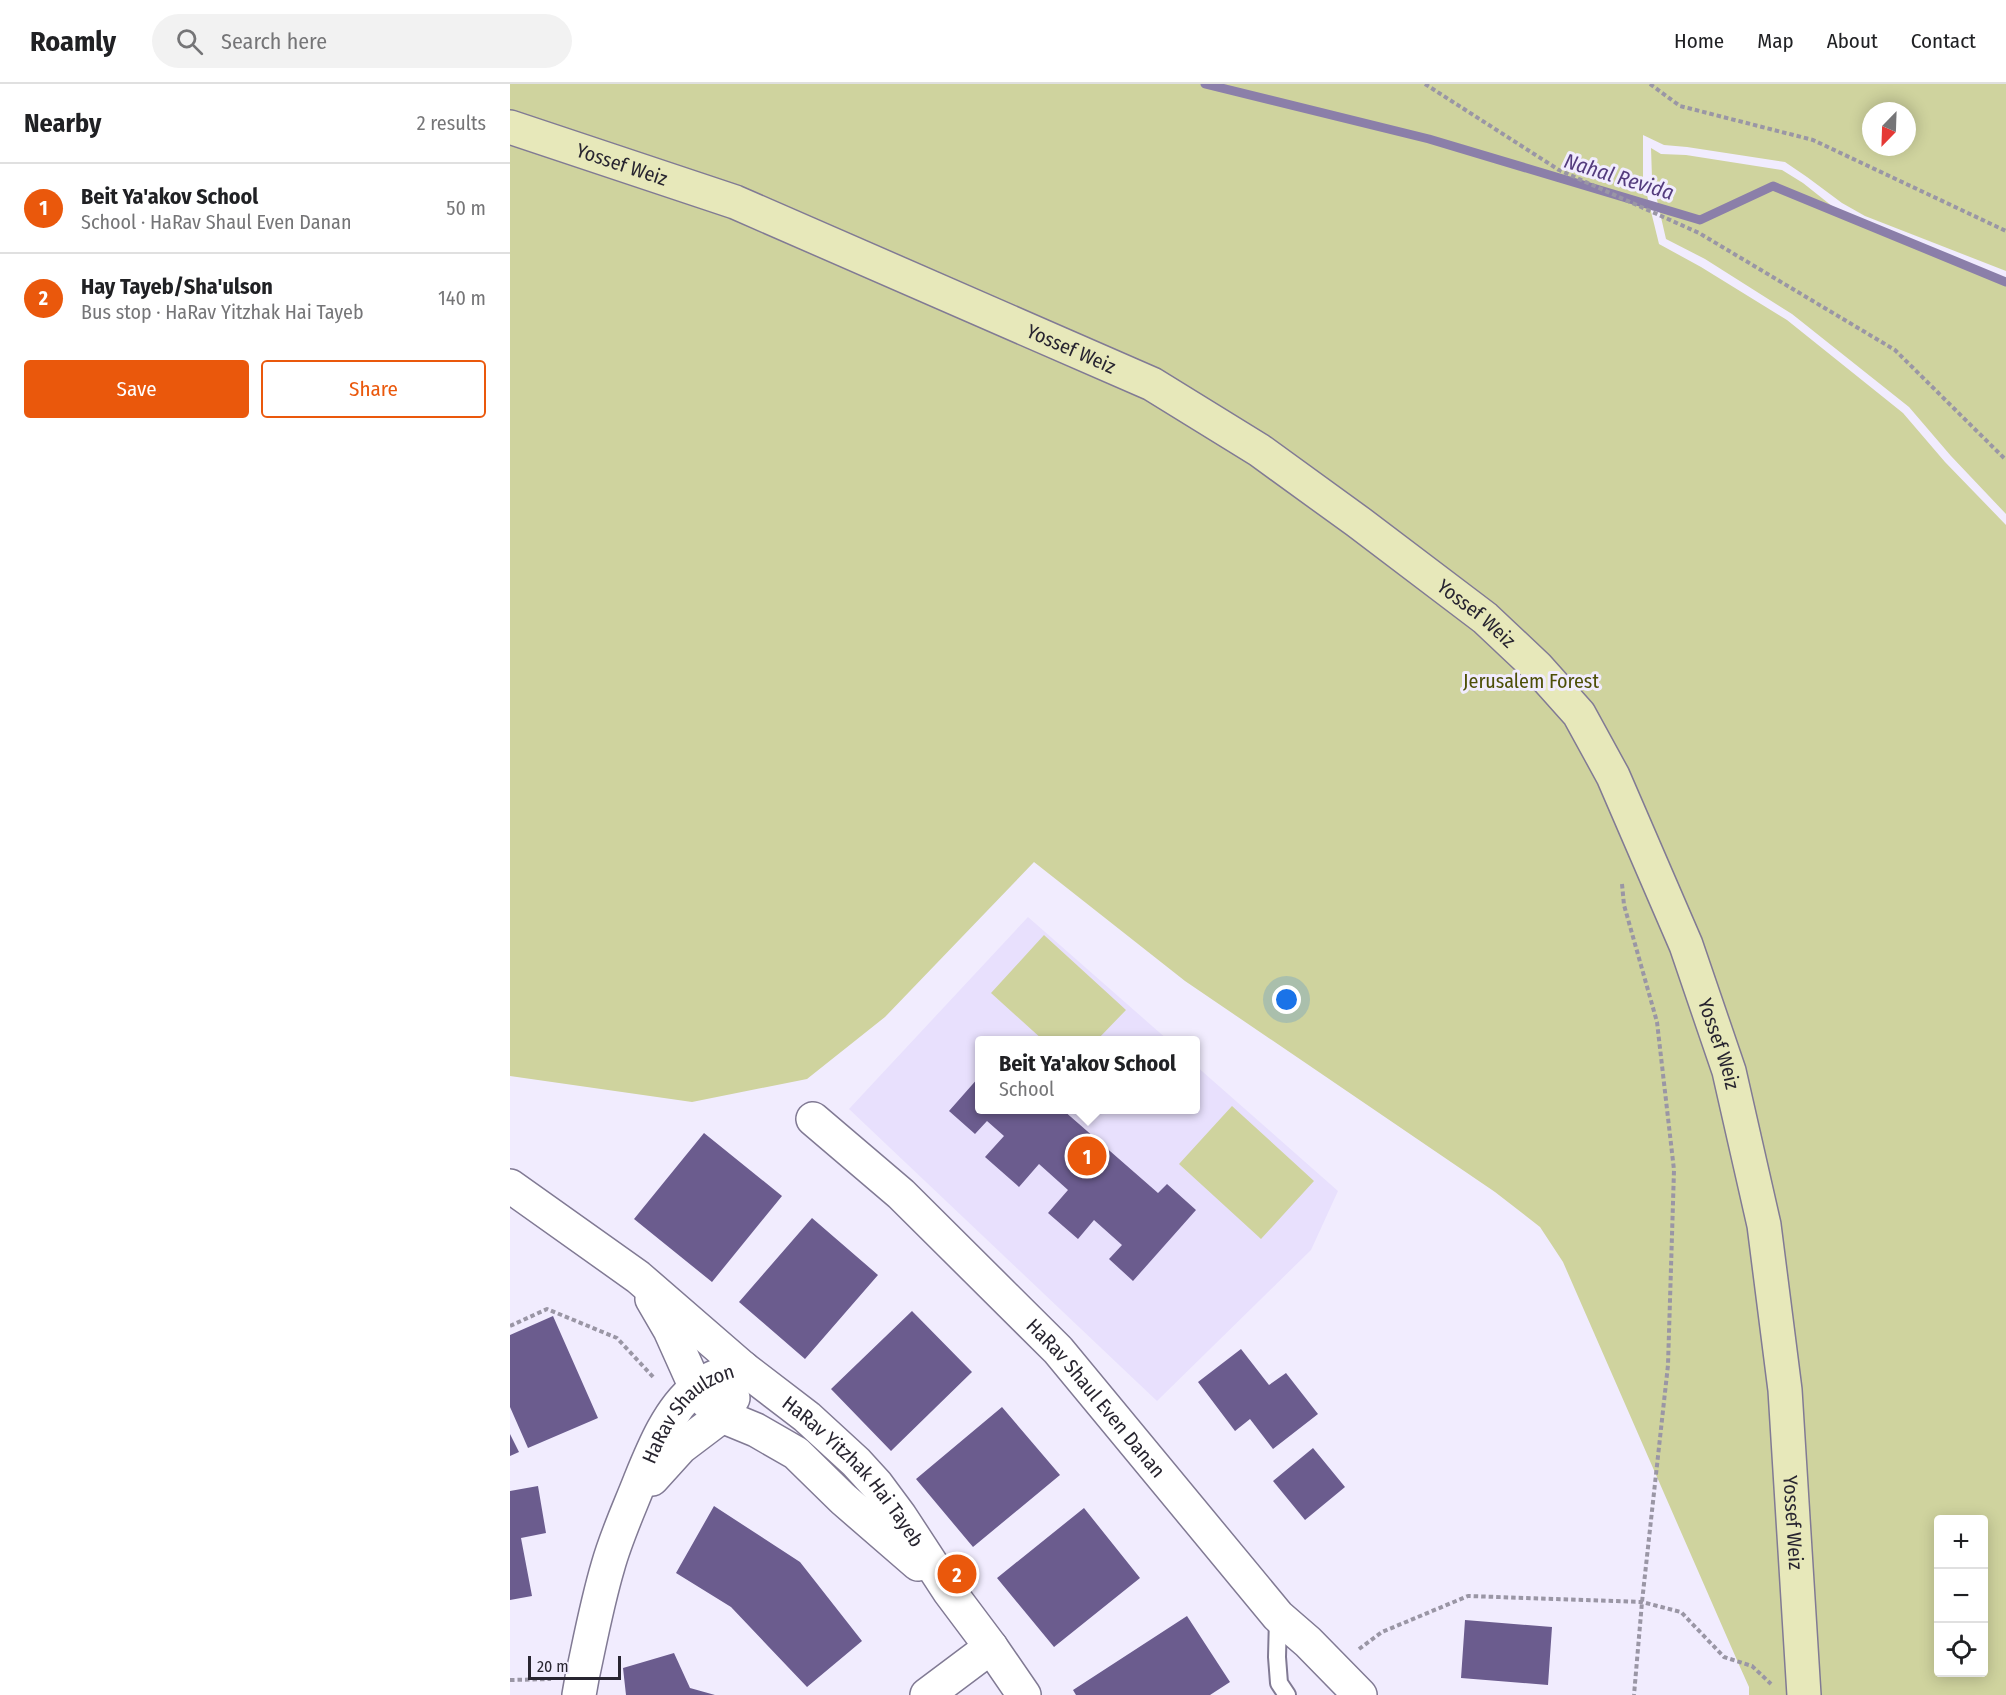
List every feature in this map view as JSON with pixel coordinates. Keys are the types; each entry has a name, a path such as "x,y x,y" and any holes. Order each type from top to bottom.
{"main road":[{"name":"Yossef Weiz","path":"510,127 735,202 1152,384 1259,450 1358,521 1485,618 1537,667 1580,714 1614,776 1686,945 1729,1071 1764,1225 1785,1390 1790,1690"}],"street":[{"name":"HaRav Shaul Even Danan","path":"813,1119 901,1194 1058,1350 1278,1616 1308,1642 1360,1695"},
{"name":"HaRav Yitzhak Hai Tayeb","path":"510,1186 638,1277 742,1368 807,1417 856,1462 900,1516 949,1591 1024,1695"},
{"path":"638,1277 670,1330 696,1388 722,1416"},
{"name":"HaRav Shaulzon","path":"581,1687 606,1574 644,1471 666,1426 681,1404 696,1388 719,1375 742,1368"},
{"name":"HaRav Shaulzon","path":"623,1524 639,1496 658,1470 689,1440 722,1416 735,1394 742,1368"},
{"name":"HaRav Yitzhak Hai Tayeb","path":"722,1416 756,1430 796,1453 843,1499 949,1591"},
{"path":"927,1695 991,1647"}],"lane":[{"path":"1278,1616 1279,1683 1287,1695"}],"path":[{"path":"1425,84 1559,170 1699,233 1895,350 2006,460"},
{"path":"1650,84 1680,106 1813,140 2006,231"},
{"path":"1622,881 1624,905 1657,1022 1674,1170 1668,1365 1634,1695"},
{"path":"510,1326 547,1309 617,1338 656,1379"},
{"path":"1334,1668 1382,1632 1468,1596 1642,1602 1681,1612 1725,1657 1752,1666 1768,1684 1790,1690"},
{"path":"510,1680 581,1687"}],"shaded area":[{"path":"1028,917 1163,1036 975,1036 975,1114 1200,1114 1200,1069 1338,1191 1311,1250 1157,1401 849,1109"}],"green space":[{"name":"Jerusalem Forest","path":"510,84 2006,84 2006,271 1865,216 1842,203 1785,162 1664,145 1643,135 1643,179 1659,244 1787,320 1903,413 1945,462 2006,525 2006,1695 1749,1695 1749,1687 1563,1262 1540,1227 1495,1192 1185,981 1034,862 885,1017 807,1079 692,1102 510,1076"},
{"path":"1651,148 1661,154 1686,155 1782,170 1803,183 1837,210 1861,223 2006,280 2006,514 1909,407 1792,314 1705,259 1666,239 1652,178"},
{"path":"1044,935 1126,1010 1101,1036 1039,1036 991,993"},
{"path":"1232,1106 1314,1181 1261,1239 1179,1164"}],"building":[{"path":"975,1082 975,1114 1068,1114 1158,1193 1167,1184 1196,1210 1133,1281 1109,1259 1122,1245 1094,1220 1078,1239 1048,1213 1068,1190 1039,1164 1019,1187 985,1157 1004,1136 987,1121 975,1134 949,1111"},
{"path":"704,1133 782,1196 712,1282 634,1219"},
{"path":"812,1218 878,1275 805,1359 739,1302"},
{"path":"912,1311 972,1372 891,1451 831,1389"},
{"path":"553,1316 598,1418 528,1448 510,1407 510,1335"},
{"path":"1241,1349 1269,1385 1286,1373 1318,1414 1273,1449 1250,1419 1235,1431 1198,1382"},
{"path":"1002,1407 1060,1475 973,1547 916,1479"},
{"path":"510,1434 519,1452 510,1456"},
{"path":"1313,1448 1345,1487 1305,1520 1273,1481"},
{"path":"538,1486 546,1533 521,1538 532,1596 510,1600 510,1491"},
{"path":"714,1506 800,1562 862,1641 807,1687 731,1607 676,1573"},
{"path":"1084,1508 1140,1578 1054,1647 997,1578"},
{"path":"1187,1616 1230,1682 1210,1695 1076,1695 1073,1690"},
{"path":"1465,1620 1552,1627 1548,1685 1461,1678"},
{"path":"674,1653 690,1688 715,1695 626,1695 623,1668"}],"waterway":[{"name":"Nahal Revida","path":"1205,84 1429,139 1700,220 1773,186 2006,282"}],"place":[{"name":"Beit Ya'akov School","path":"1087,1156"},
{"name":"Hay Tayeb/Sha'ulson","path":"957,1574"}]}
